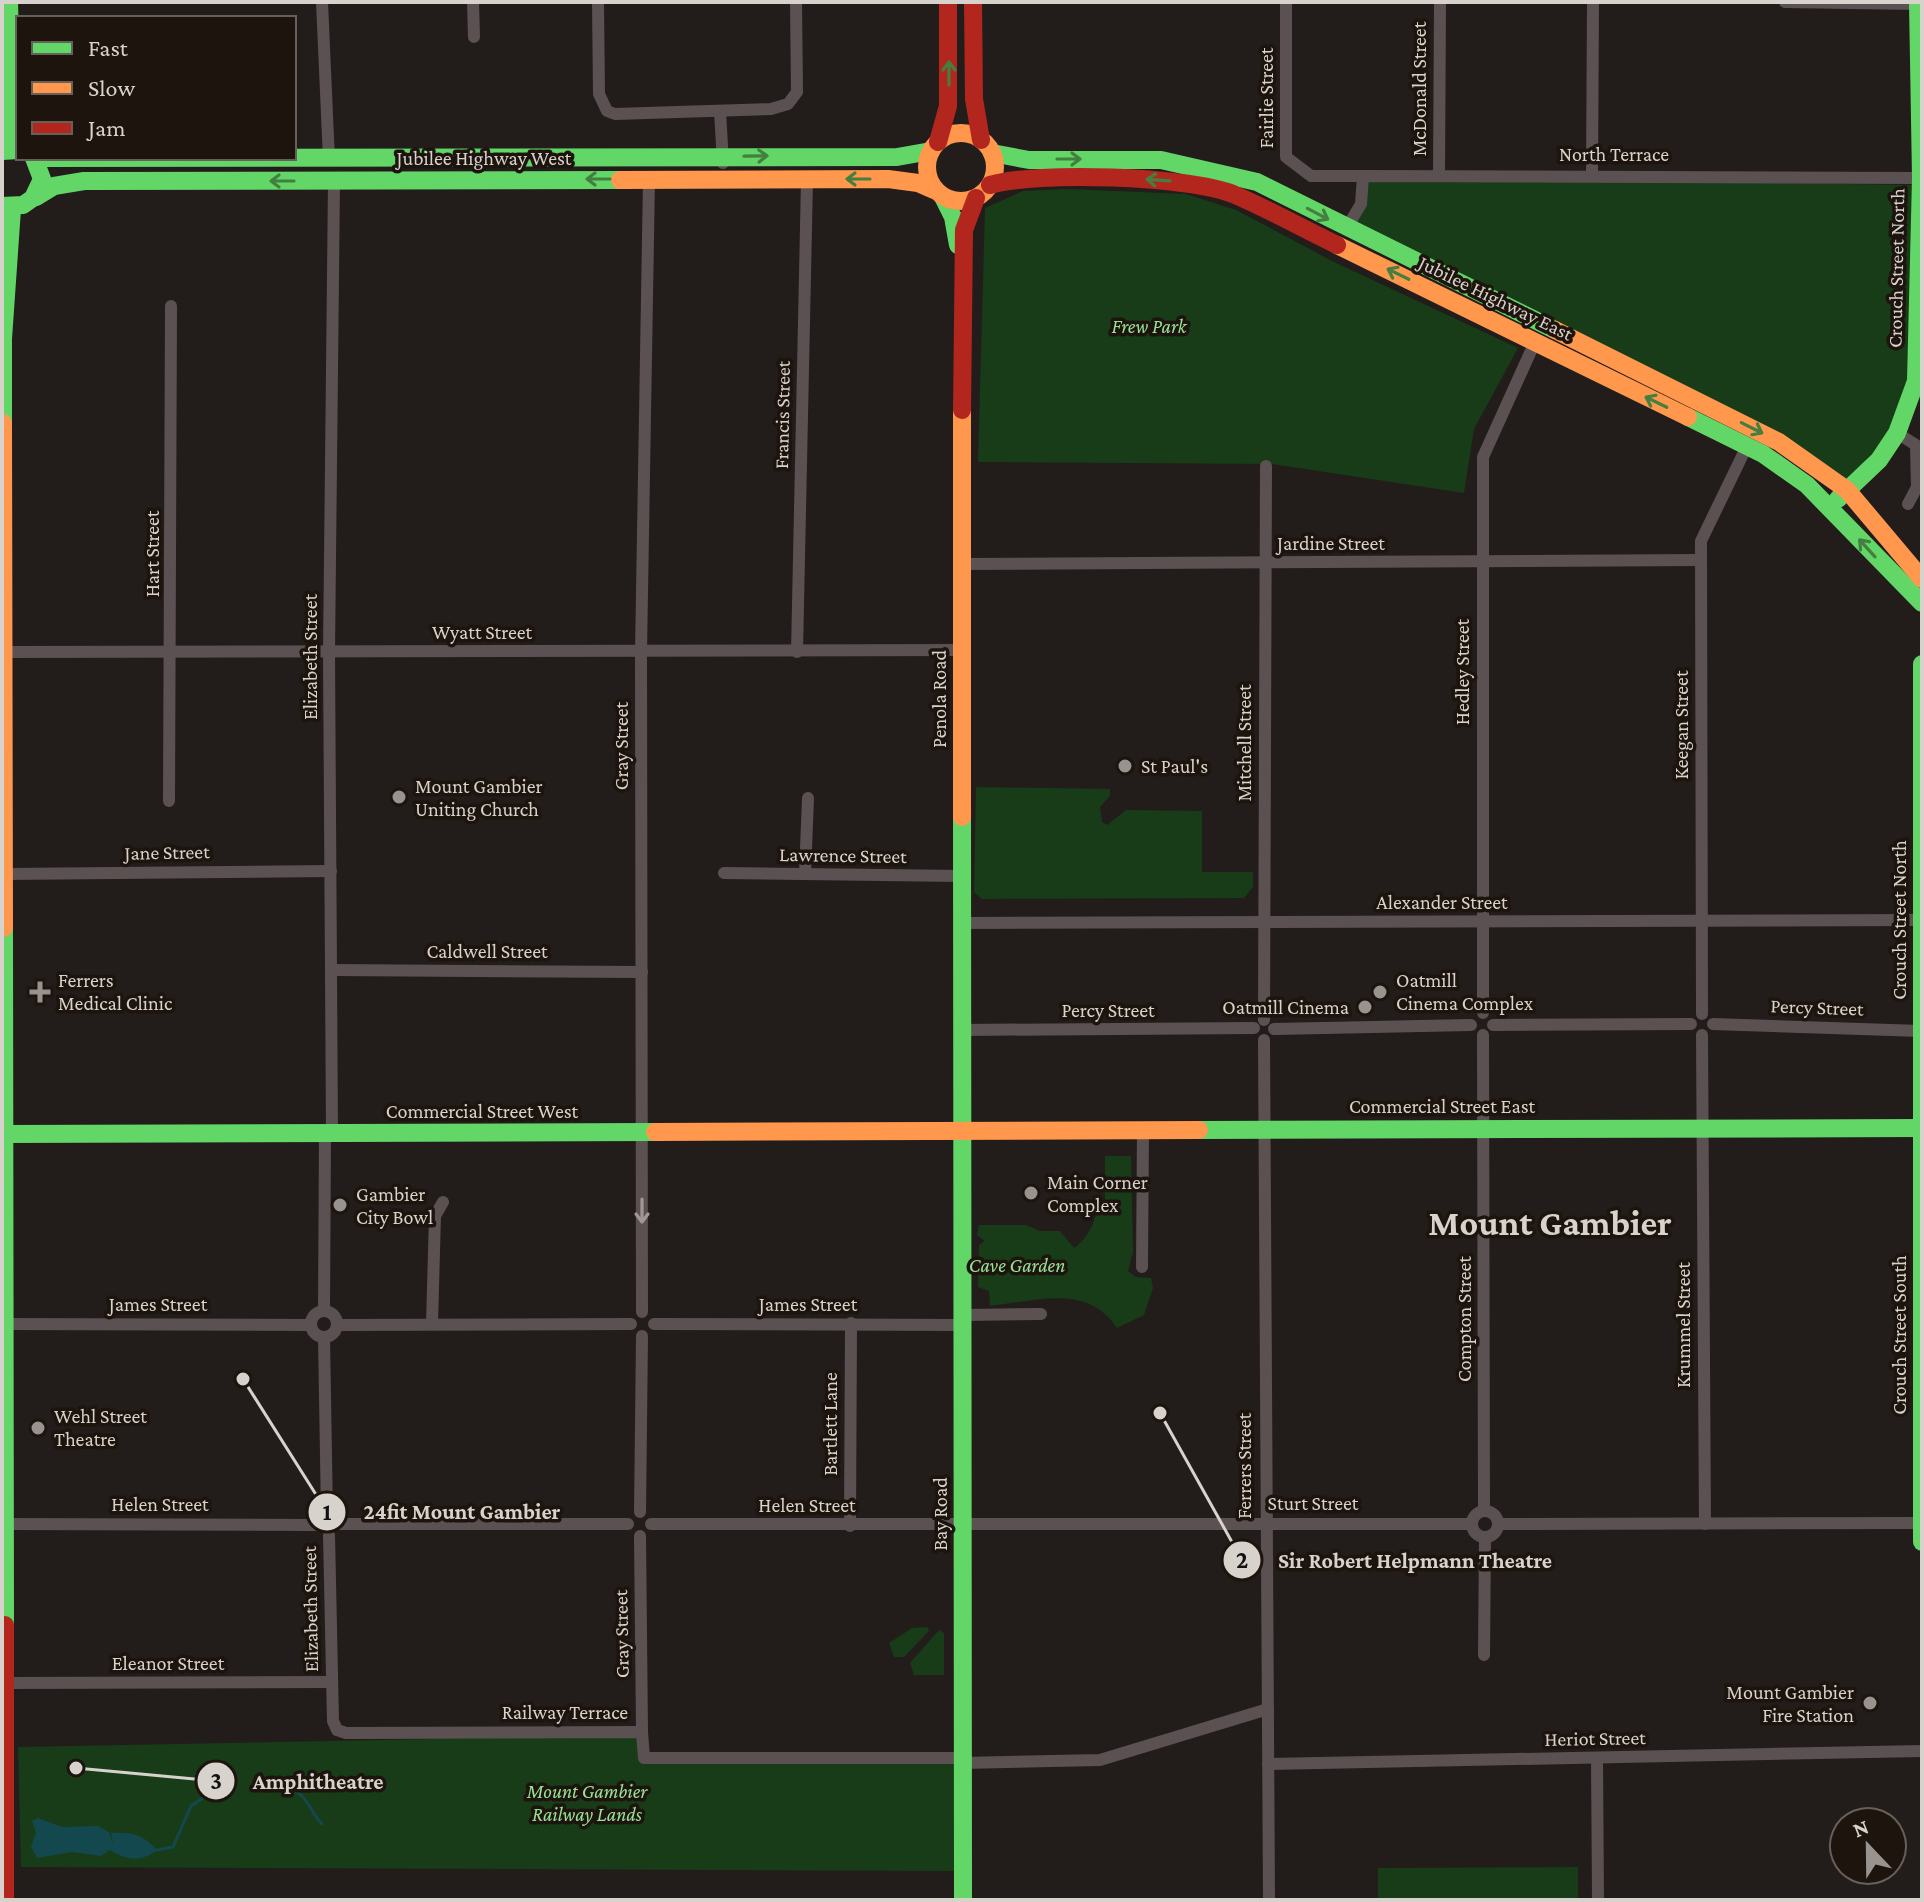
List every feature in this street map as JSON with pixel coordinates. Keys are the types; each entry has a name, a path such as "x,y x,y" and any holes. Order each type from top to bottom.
{"main road":[{"path":"9,2 11,150"},
{"path":"948,2 949,85 926,169 939,193 963,202 976,198 990,185 995,166 986,146 974,99 973,2"},
{"name":"Crouch Street North","path":"1830,506 1879,460 1897,433 1910,403 1919,366 1921,178 1918,3"},
{"path":"934,146 963,133 986,146"},
{"name":"Jubilee Highway West","path":"296,160 897,157 934,146"},
{"name":"Jubilee Highway East","path":"986,146 1015,158 1159,160 1218,170 1257,182 1346,229 1535,342 1747,446 1803,481 1830,506 1896,580 1922,603"},
{"path":"35,160 42,179 36,197"},
{"name":"Jubilee Highway East","path":"990,185 1019,178 1168,180 1230,193 1430,280 1779,442 1847,490 1922,579"},
{"name":"Jubilee Highway West","path":"7,207 24,206 68,181 902,180 939,193"},
{"path":"1248,201 1257,182"},
{"name":"Penola Road","path":"939,193 953,217 962,268"},
{"name":"Penola Road","path":"963,1129 962,268 964,230 976,198"},
{"path":"5,1900 2,339 7,207"},
{"name":"Crouch Street North","path":"1922,664 1922,1128"},
{"name":"Commercial Street East","path":"963,1129 1922,1128"},
{"name":"Crouch Street South","path":"1922,1128 1922,1542"},
{"name":"Commercial Street West","path":"3,1134 963,1129"},
{"name":"Bay Road","path":"963,1129 963,1900"}],"street":[{"path":"322,2 329,160"},
{"path":"473,2 474,37"},
{"path":"598,2 599,94 607,111 615,114 779,108 795,98 796,2"},
{"name":"Fairlie Street","path":"1286,2 1286,157 1311,176 1363,176"},
{"name":"McDonald Street","path":"1439,176 1440,2"},
{"path":"1592,176 1593,2"},
{"path":"1785,2 1918,3"},
{"path":"720,111 724,179"},
{"path":"1346,229 1361,204 1363,176"},
{"name":"North Terrace","path":"1363,176 1921,178"},
{"name":"Gray Street","path":"642,1312 641,652 649,179"},
{"name":"Francis Street","path":"797,652 807,180"},
{"name":"Elizabeth Street","path":"324,1311 332,970 329,652 334,181"},
{"name":"Hart Street","path":"169,801 171,306"},
{"name":"Hedley Street","path":"1483,1013 1486,444 1535,342"},
{"path":"1897,433 1916,445 1917,487 1908,504"},
{"name":"Keegan Street","path":"1702,1014 1701,541 1747,446"},
{"name":"Mitchell Street","path":"1259,1024 1263,922 1266,466"},
{"name":"Jardine Street","path":"961,564 1701,560"},
{"name":"Wyatt Street","path":"3,647 172,652 961,650"},
{"path":"805,874 808,798"},
{"name":"Jane Street","path":"4,874 331,871"},
{"name":"Lawrence Street","path":"724,873 962,876"},
{"name":"Alexander Street","path":"962,923 1921,920"},
{"name":"Caldwell Street","path":"332,970 642,972"},
{"path":"1483,1035 1473,1031 1471,1025 1476,1015 1483,1013 1491,1018 1493,1025"},
{"path":"1702,1014 1710,1017 1713,1024 1711,1031 1702,1035 1695,1033 1691,1024 1694,1018 1702,1014"},
{"path":"1274,1029 1273,1035 1264,1040 1258,1038 1259,1024 1274,1029 1471,1025"},
{"name":"Percy Street","path":"962,1030 1259,1024"},
{"path":"1484,1128 1483,1035 1493,1025 1691,1024"},
{"name":"Percy Street","path":"1713,1024 1921,1031"},
{"path":"1702,1035 1702,1126"},
{"path":"1264,1040 1265,1129"},
{"name":"Krummel Street","path":"1702,1126 1705,1524"},
{"name":"Compton Street","path":"1484,1128 1484,1511"},
{"path":"1142,1267 1143,1129"},
{"name":"Ferrers Street","path":"1265,1129 1264,1523 1269,1900"},
{"path":"432,1324 435,1216 443,1202"},
{"path":"324,1311 335,1317 337,1325 331,1335 324,1337 316,1335 311,1325 313,1317 324,1311"},
{"path":"642,1312 649,1314 654,1324 649,1334 642,1336 633,1331 631,1324 633,1317 642,1312"},
{"name":"James Street","path":"654,1324 851,1323 1041,1314"},
{"name":"Bartlett Lane","path":"850,1526 851,1323"},
{"name":"James Street","path":"4,1324 311,1325"},
{"path":"337,1325 631,1324"},
{"path":"640,1512 642,1336"},
{"name":"Elizabeth Street","path":"324,1337 331,1524 332,1682"},
{"path":"1484,1511 1496,1516 1498,1524 1493,1535 1485,1537 1477,1535 1472,1524 1474,1516 1484,1511"},
{"path":"640,1512 649,1517 651,1524 649,1531 640,1536 633,1534 628,1524 630,1517 640,1512"},
{"path":"1498,1524 1922,1523"},
{"name":"Helen Street","path":"4,1524 316,1525 319,1533 331,1524"},
{"path":"331,1524 628,1524"},
{"name":"Helen Street","path":"651,1524 962,1527"},
{"name":"Sturt Street","path":"962,1527 1472,1524"},
{"name":"Gray Street","path":"640,1536 642,1732"},
{"path":"1484,1655 1485,1537"},
{"name":"Eleanor Street","path":"5,1683 332,1682"},
{"name":"Railway Terrace","path":"332,1682 333,1721 337,1730 346,1733 642,1732 644,1758 962,1761"},
{"path":"962,1761 1100,1760 1268,1709"},
{"name":"Heriot Street","path":"1268,1764 1922,1751"},
{"path":"1597,1758 1598,1900"}],"green space":[{"path":"1591,180 1912,185 1911,386 1893,430 1850,482 1354,226 1367,202 1366,182"},
{"name":"Frew Park","path":"1067,189 1186,194 1236,210 1334,262 1518,348 1474,429 1464,493 1272,464 978,462 985,208 1023,191"},
{"path":"976,787 1110,789 1110,796 1100,807 1102,822 1107,825 1126,810 1202,811 1202,872 1253,872 1253,887 1244,898 982,899 974,892"},
{"name":"Cave Garden","path":"1105,1156 1131,1156 1133,1252 1128,1271 1136,1277 1151,1278 1153,1288 1144,1315 1117,1328 1105,1314 1076,1300 1043,1299 990,1306 989,1291 978,1287 979,1245 985,1241 977,1235 979,1225 1026,1225 1040,1231 1060,1231 1074,1248 1090,1230 1098,1208 1105,1205"},
{"path":"927,1627 929,1631 904,1657 894,1657 889,1643 912,1628"},
{"path":"939,1630 944,1633 944,1675 914,1675 910,1663"},
{"name":"Mount Gambier Railway Lands","path":"639,1735 640,1762 959,1762 958,1871 21,1867 18,1747"},
{"path":"1578,1867 1578,1900 1378,1900 1378,1868"}],"water":[{"path":"38,1818 62,1827 98,1826 109,1832 113,1844 111,1833 136,1835 157,1850 139,1858 128,1858 110,1850 101,1856 72,1852 37,1858 31,1847 36,1833 32,1821"}],"waterway":[{"path":"255,1785 280,1786 297,1792 322,1824"},
{"path":"157,1850 173,1847 191,1806 217,1788"}],"traffic: fast":[{"path":"9,2 13,149"},
{"path":"1838,499 1879,460 1897,433 1916,381 1921,178 1918,2"},
{"path":"2,151 16,150"},
{"path":"296,158 897,157 931,151"},
{"path":"992,153 1029,160 1161,160 1257,182 1555,330"},
{"path":"2,206 23,205 33,198 42,179 35,160"},
{"path":"36,197 54,186 84,181 620,180"},
{"path":"943,197 953,217 958,245"},
{"path":"3,423 3,339 12,209"},
{"path":"1688,417 1763,454 1807,485 1922,603"},
{"path":"1922,664 1922,1542"},
{"path":"962,817 963,1900"},
{"path":"4,928 5,1625"},
{"path":"1199,1130 1922,1128"},
{"path":"2,1134 655,1132"}],"traffic: slow":[{"path":"968,133 989,148 995,167 993,180 985,191 968,201 954,201 937,191 929,180 927,160 937,143 948,135 968,133"},
{"path":"620,180 888,179 918,183 934,190"},
{"path":"1337,245 1688,417"},
{"path":"1555,330 1779,442 1847,490 1922,579"},
{"path":"962,410 962,817"},
{"path":"3,423 4,928"},
{"path":"655,1132 1199,1130"}],"traffic: jam":[{"path":"938,142 948,106 948,2"},
{"path":"973,2 974,99 981,140"},
{"path":"990,185 1075,177 1148,180 1211,188 1233,194 1337,245"},
{"path":"962,410 964,230 976,198"},
{"path":"5,1625 5,1900"}],"place":[{"name":"St Paul's","path":"1125,766"},
{"name":"Mount Gambier Uniting Church","path":"399,797"},
{"name":"Ferrers Medical Clinic","path":"40,992"},
{"name":"Oatmill Cinema Complex","path":"1380,992"},
{"name":"Oatmill Cinema","path":"1365,1007"},
{"name":"Main Corner Complex","path":"1031,1193"},
{"name":"Gambier City Bowl","path":"340,1205"},
{"name":"24fit Mount Gambier","path":"243,1379"},
{"name":"Sir Robert Helpmann Theatre","path":"1160,1413"},
{"name":"Wehl Street Theatre","path":"38,1428"},
{"name":"Mount Gambier Fire Station","path":"1870,1703"},
{"name":"Amphitheatre","path":"76,1768"}],"district":[{"name":"Mount Gambier","path":"1550,1223"}]}
